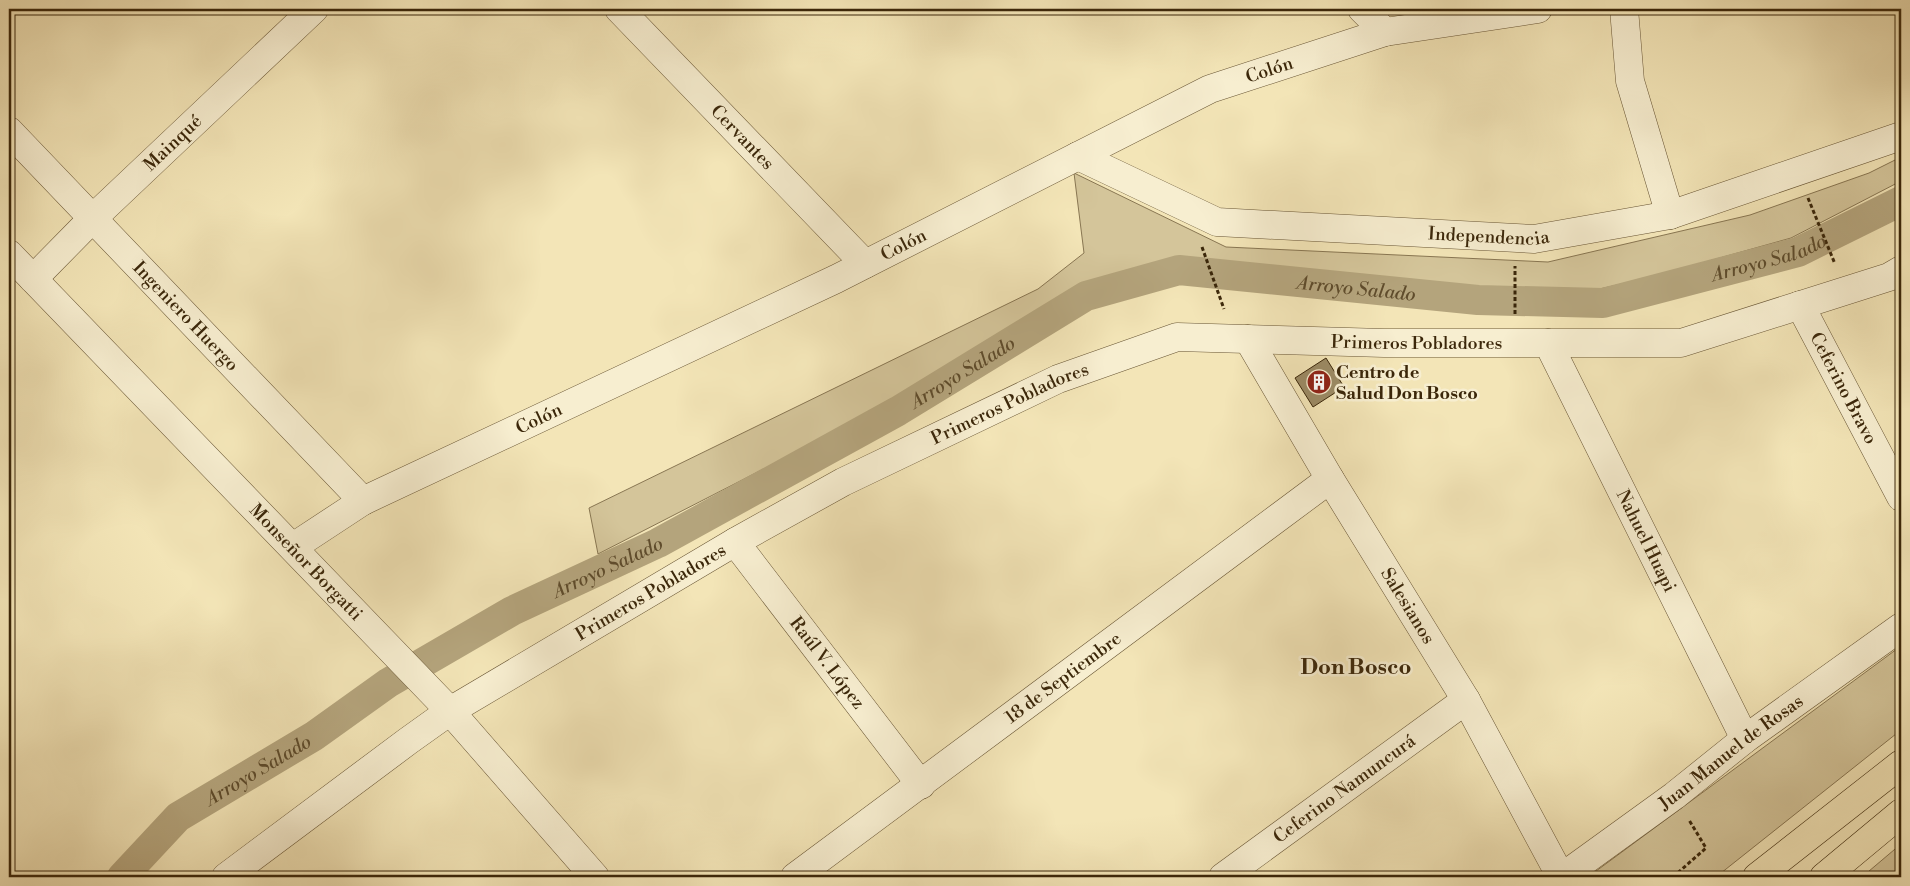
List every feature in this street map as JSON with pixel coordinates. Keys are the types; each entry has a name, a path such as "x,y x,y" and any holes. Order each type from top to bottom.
{"highway":[{"path":"1757,877 1901,764"},
{"path":"1824,877 1901,813"}],"street":[{"name":"Mainqué","path":"33,279 92,218 314,9"},
{"name":"Cervantes","path":"619,9 865,264"},
{"path":"1362,9 1385,32"},
{"name":"Colón","path":"293,547 363,501 865,264 1210,89 1385,32 1538,9"},
{"path":"1624,9 1630,81 1670,215"},
{"name":"Ingeniero Huergo","path":"9,131 363,501"},
{"name":"Independencia","path":"1078,156 1217,222 1534,240 1670,215 1901,136"},
{"name":"Monseñor Borgatti","path":"9,254 450,711 595,877"},
{"name":"Primeros Pobladores","path":"226,877 450,711 735,542 844,482 1058,379 1177,337 1384,342 1681,343 1889,277 1901,270"},
{"name":"Ceferino Bravo","path":"1800,305 1901,497"},
{"name":"Salesianos","path":"1248,339 1330,479 1466,700 1561,877"},
{"name":"Nahuel Huapi","path":"1548,343 1745,740"},
{"name":"18 de Septiembre","path":"796,877 1330,479"},
{"name":"Raúl V. López","path":"735,542 921,785"},
{"name":"Juan Manuel de Rosas","path":"1561,877 1674,796 1745,740 1901,627"},
{"name":"Ceferino Namuncurá","path":"1223,877 1466,700"}],"path":[{"path":"1817,219 1833,259"},
{"path":"1204,252 1219,295"},
{"path":"1515,279 1515,323"},
{"path":"1673,877 1706,848 1674,796"}],"shaded area":[{"path":"1901,157 1901,181 1791,238 1652,277 1569,296 1337,277 1184,259 1123,272 1088,285 898,400 598,554 589,508 1038,289 1084,253 1074,173 1226,247 1548,262 1750,215 1869,173"},
{"path":"1901,646 1901,730 1716,877 1588,877"},
{"path":"1901,844 1901,877 1862,877"}],"building":[{"name":"Centro de Salud Don Bosco","path":"1326,358 1344,387 1313,407 1295,378"}],"waterway":[{"name":"Arroyo Salado","path":"122,877 178,817 314,736 388,683 512,611 658,543 898,411 1086,296 1179,270 1478,300 1603,303 1798,252 1901,201"}],"place":[{"name":"Centro de Salud Don Bosco","path":"1319,382"}],"district":[{"name":"Don Bosco","path":"1356,666"}]}
